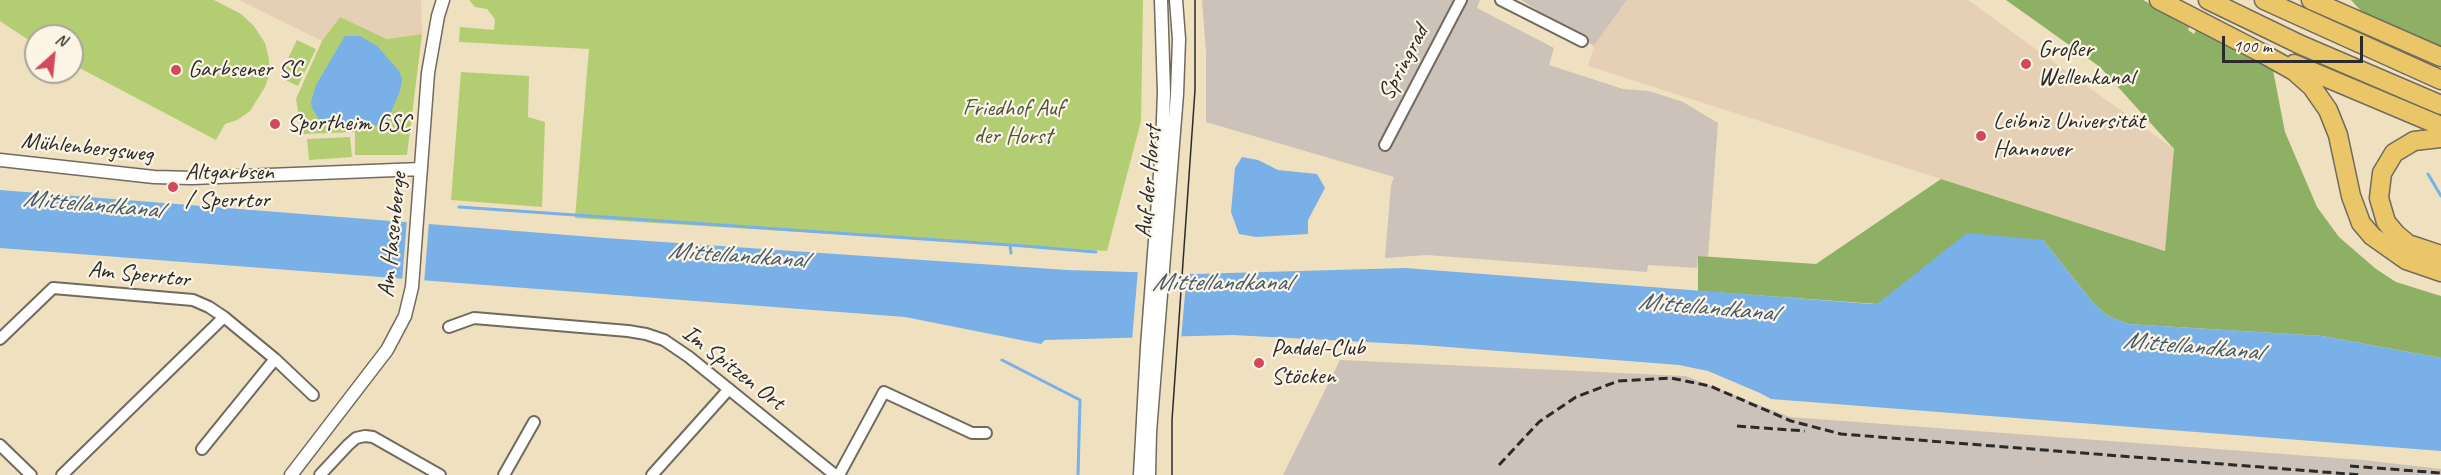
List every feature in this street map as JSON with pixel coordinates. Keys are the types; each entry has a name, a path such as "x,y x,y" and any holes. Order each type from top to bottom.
{"highway":[{"path":"2159,0 2294,71 2312,87 2328,110 2338,135 2351,196 2361,223 2372,236 2406,260 2441,272"},
{"path":"2208,0 2301,45 2441,105"},
{"path":"2264,0 2441,80"},
{"path":"2311,0 2437,55"},
{"path":"2347,0 2374,22 2437,55"},
{"path":"2226,34 2441,126"},
{"path":"2441,138 2414,141 2403,145 2394,153 2382,173 2379,198 2386,222 2396,234 2408,244 2441,255"}],"street":[{"name":"Am Hasenberge","path":"291,475 387,350 405,316 412,287 428,74 443,0"},
{"name":"Auf der Horst","path":"1159,258 1164,114 1161,0"},
{"name":"Auf der Horst","path":"1140,475 1159,258 1177,94 1179,39 1176,0"},
{"name":"Springrad","path":"1385,145 1461,0"},
{"path":"1501,0 1582,41"},
{"name":"Mühlenbergsweg","path":"0,160 154,177 192,178 421,169"},
{"name":"Am Sperrtor","path":"0,339 53,288 193,300 209,306 224,317 275,359 313,395"},
{"path":"62,475 224,317"},
{"name":"Im Spitzen Ort","path":"449,327 474,318 646,334 664,340 837,475"},
{"name":"Auf der Horst","path":"1149,475 1151,347"},
{"path":"202,449 275,359"},
{"path":"652,475 729,389"},
{"path":"837,475 884,392 972,433 986,433"},
{"path":"504,475 534,422"},
{"path":"320,475 356,438 365,436 372,437 440,475"},
{"path":"0,445 31,475"}],"shaded area":[{"path":"239,0 421,0 422,34 387,39 340,17 322,41"},
{"path":"1202,0 1480,0 1477,8 1554,48 1549,65 1623,89 1649,91 1683,102 1718,123 1708,257 1698,256 1697,268 1648,265 1647,272 1427,255 1385,258 1391,185 1394,177 1206,122 1206,52"},
{"path":"1521,0 1627,0 1594,46"},
{"name":"Leibniz Universität Hannover","path":"1627,0 1968,0 2174,149 2166,251 1588,66 1594,46"},
{"path":"1340,360 1686,376 1790,417 2363,460 2441,469 2441,475 1283,475"}],"green space":[{"name":"Garbsener SC","path":"0,0 214,0 241,14 254,26 265,43 269,59 269,76 250,111 237,120 225,124 216,140 84,70 84,24 24,24 24,37 0,21"},
{"name":"Friedhof Auf der Horst","path":"469,0 1143,0 1141,121 1107,251 575,218 589,49 459,42 460,27 494,30 495,19 487,9 475,7"},
{"path":"2006,0 2143,0 2190,25 2188,30 2194,34 2197,28 2272,65 2285,132 2317,207 2339,237 2376,269 2396,282 2441,296 2441,358 2322,336 2128,324 2108,316 2094,304 2043,240 1877,304 1698,291 1698,256 1816,264 1941,179 2165,251 2174,149 2100,67"},
{"path":"2351,0 2441,0 2441,50 2375,20 2361,11"},
{"path":"340,17 387,39 422,34 407,155 355,155 355,132 302,134 296,99 322,41"},
{"path":"297,40 316,49 298,86 279,77"},
{"path":"461,72 529,76 528,117 545,122 542,207 451,200"},
{"path":"350,137 352,157 309,160 307,139"}],"water":[{"path":"345,36 360,36 377,46 399,71 402,79 400,91 386,124 374,126 372,129 355,123 326,125 312,108 311,102 316,85"},
{"path":"1242,157 1258,160 1278,170 1317,174 1325,188 1308,220 1308,234 1256,237 1239,234 1231,212 1235,168"},
{"name":"Mittellandkanal","path":"0,190 605,238 1067,270 1195,274 1405,268 1871,304 1877,304 1967,233 2043,240 2094,304 2108,316 2128,324 2322,336 2441,358 2441,451 1771,399 1708,371 1679,365 1422,345 1233,335 1045,340 1041,344 905,317 0,248"}],"pier":[{"path":"407,219 429,221 424,284 402,282"},
{"path":"1138,269 1187,271 1181,340 1132,341"}],"waterway":[{"path":"2428,174 2441,196"},
{"path":"459,207 1010,245 1011,253"},
{"path":"1011,245 1096,252"},
{"path":"1002,360 1080,400 1078,475"}],"tram line":[{"path":"1172,475 1172,420 1195,90 1195,0"}],"railway":[{"path":"1499,465 1539,422 1576,397 1618,381 1671,378 1710,386 1791,421 1841,434 2362,475"},
{"path":"1737,426 1805,431"},
{"path":"2350,466 2441,473"}],"place":[{"name":"Großer Wellenkanal","path":"2026,64"},
{"name":"Garbsener SC","path":"176,70"},
{"name":"Sportheim GSC","path":"275,124"},
{"name":"Leibniz Universität Hannover","path":"1981,136"},
{"name":"Altgarbsen / Sperrtor","path":"173,187"},
{"name":"Paddel-Club Stöcken","path":"1259,363"}]}
